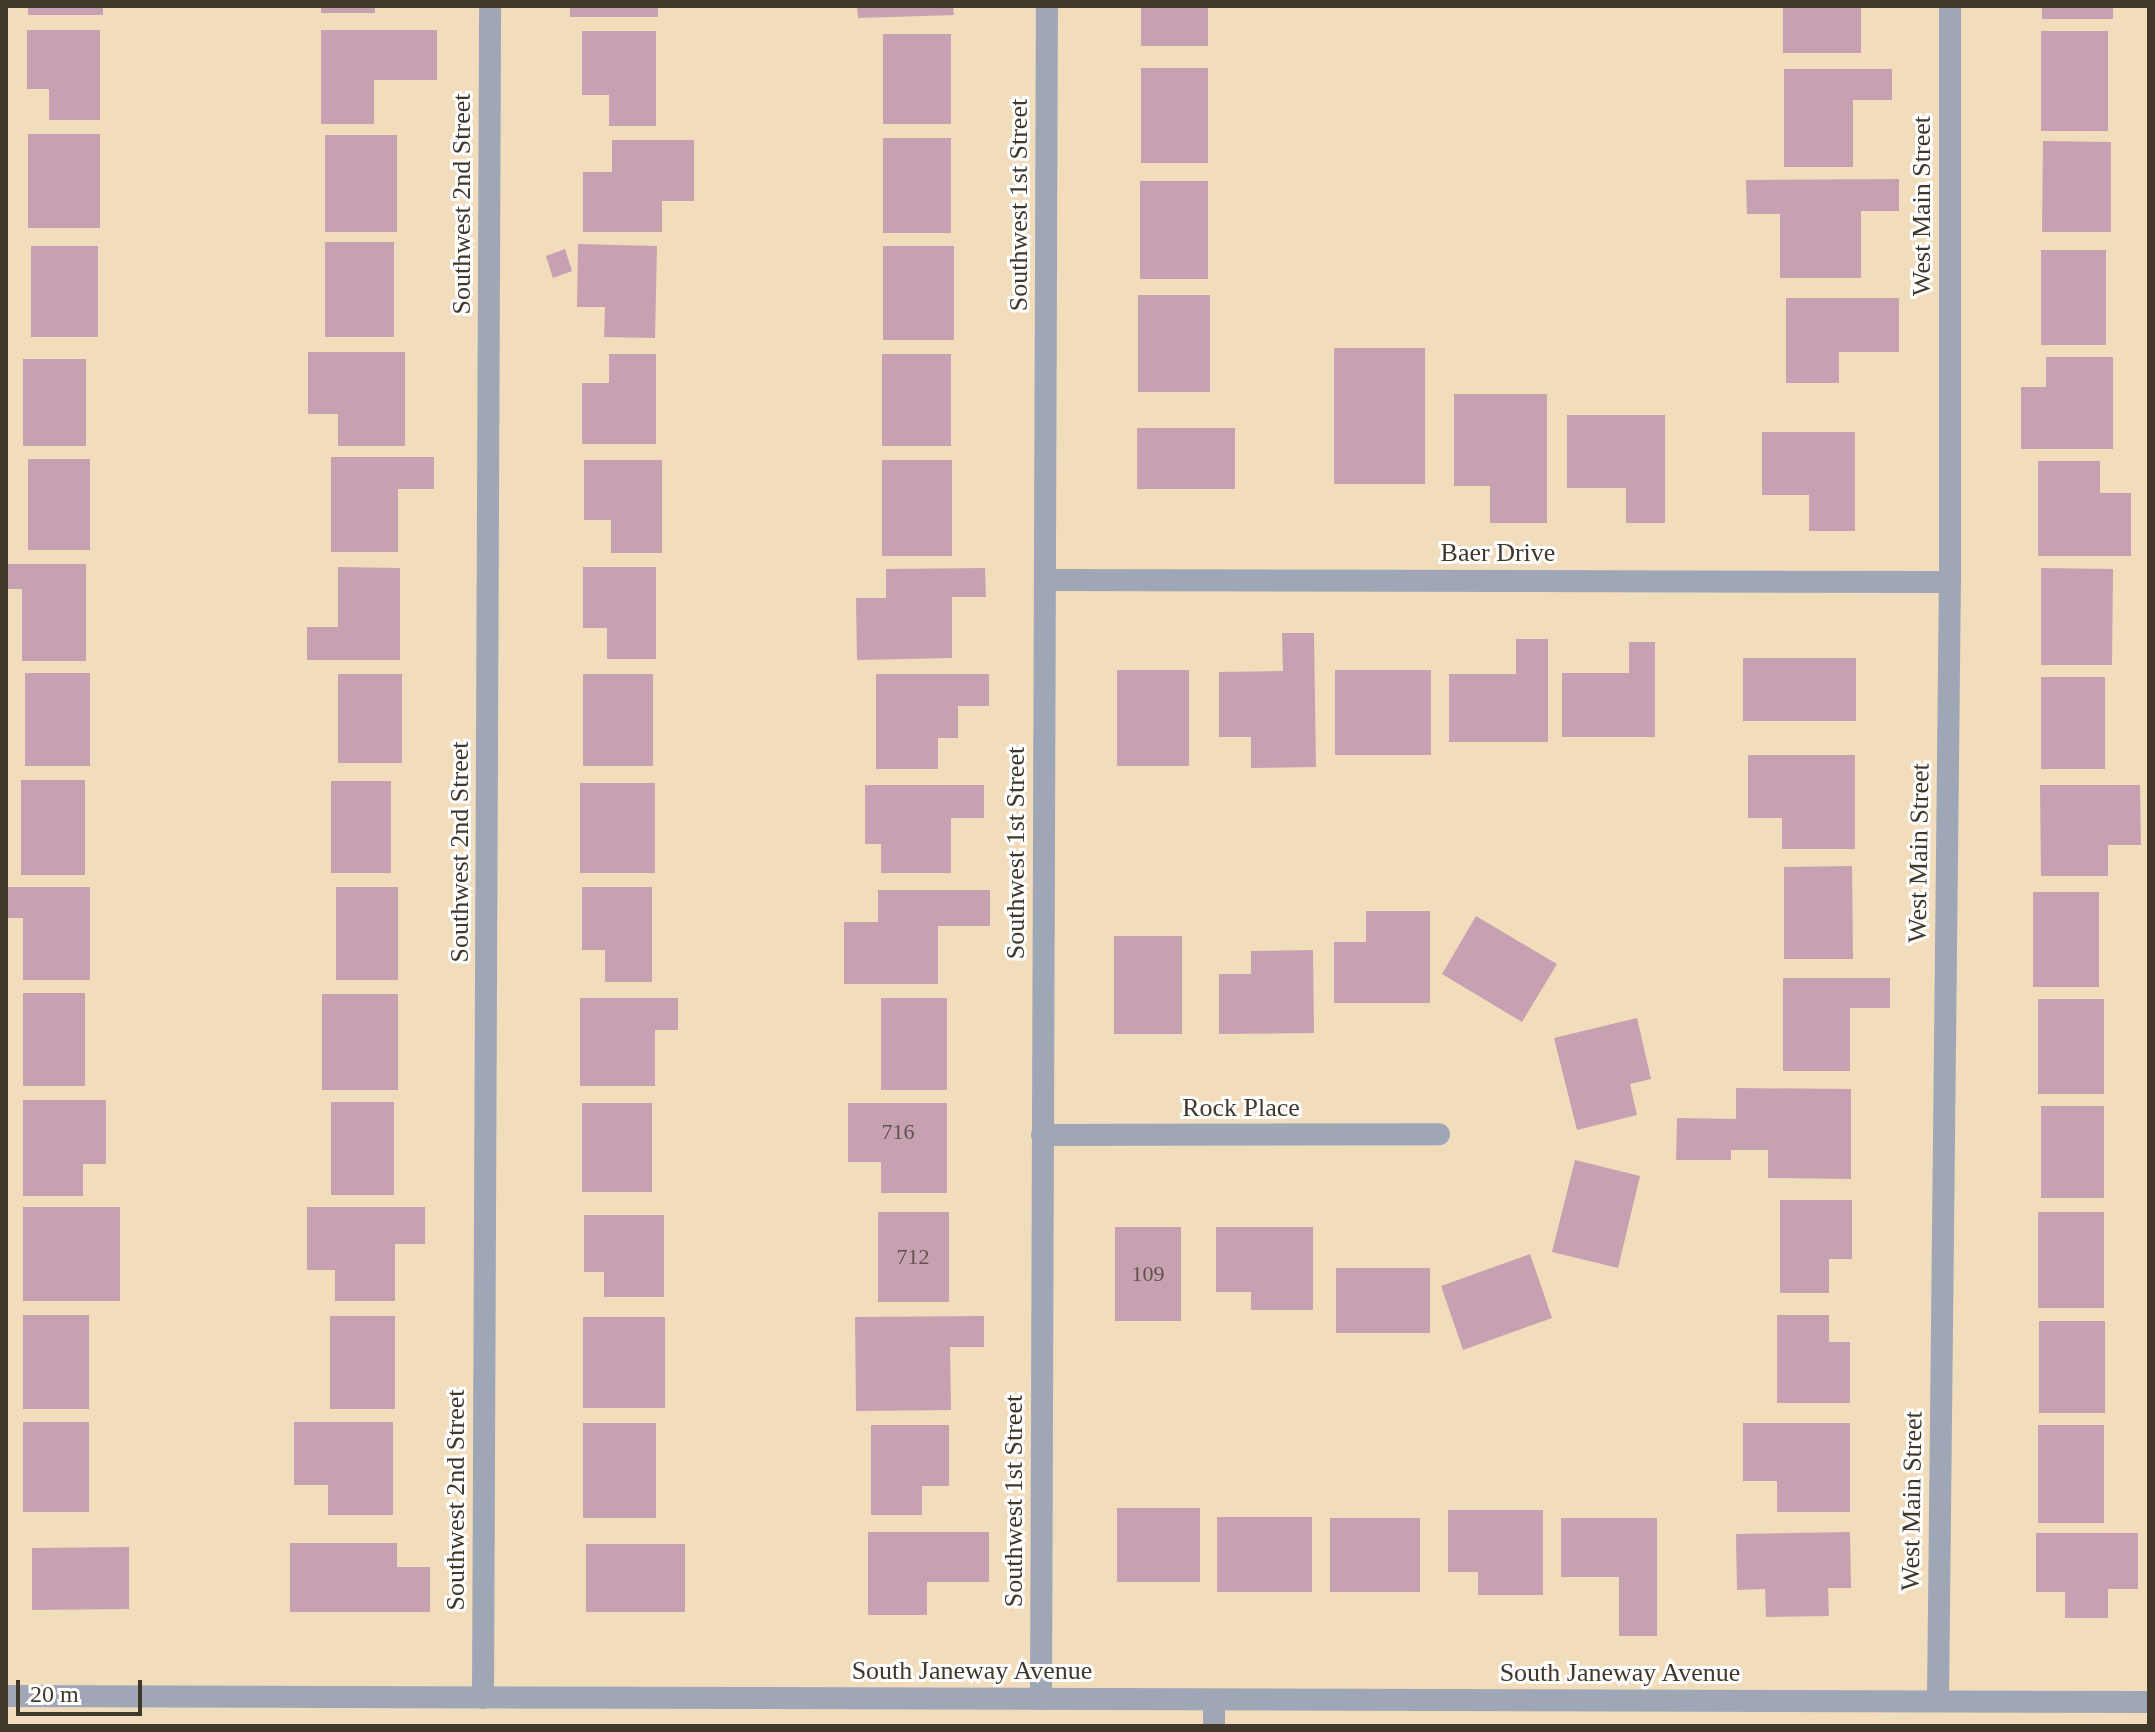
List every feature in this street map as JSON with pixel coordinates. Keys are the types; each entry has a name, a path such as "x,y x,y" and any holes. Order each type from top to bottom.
{"street":[{"name":"Southwest 2nd Street","path":"483,1698 490,6"},
{"name":"Southwest 1st Street","path":"1041,1699 1047,6"},
{"name":"West Main Street","path":"1938,1701 1950,582 1950,6"},
{"name":"Baer Drive","path":"1046,580 1950,582"},
{"name":"Rock Place","path":"1042,1135 1439,1134"},
{"name":"South Janeway Avenue","path":"6,1696 2149,1702"},
{"path":"1214,1701 1214,1726"}],"building":[{"path":"28,6 103,6 103,15 28,15"},
{"path":"321,6 375,6 375,13 321,13"},
{"path":"570,6 658,6 658,17 570,17"},
{"path":"857,6 953,6 954,15 858,18"},
{"path":"1141,6 1208,6 1208,46 1141,46"},
{"path":"1783,6 1861,6 1861,53 1783,53"},
{"path":"2042,6 2113,6 2113,19 2042,19"},
{"path":"27,30 100,30 100,120 49,120 49,89 27,89"},
{"path":"321,30 437,30 437,80 374,80 374,124 321,124"},
{"path":"582,31 656,31 656,126 609,126 609,95 582,95"},
{"path":"2041,31 2108,31 2108,131 2041,131"},
{"path":"883,34 951,34 951,124 883,124"},
{"path":"1141,68 1208,68 1208,163 1141,163"},
{"path":"1784,69 1892,69 1892,100 1853,100 1853,167 1784,167"},
{"path":"28,134 100,134 100,228 28,228"},
{"path":"325,135 397,135 397,232 325,232"},
{"path":"883,138 951,138 951,233 883,233"},
{"path":"612,140 694,140 694,201 662,201 662,232 583,232 583,172 612,172"},
{"path":"2043,141 2111,142 2111,232 2042,232"},
{"path":"1899,179 1899,211 1861,211 1861,278 1780,278 1780,214 1747,214 1746,180"},
{"path":"1140,181 1208,181 1208,279 1140,279"},
{"path":"325,242 394,242 394,337 325,337"},
{"path":"578,244 657,246 655,338 604,337 605,307 577,307"},
{"path":"31,246 98,246 98,337 31,337"},
{"path":"883,246 954,246 954,340 883,340"},
{"path":"565,249 572,271 553,278 546,256"},
{"path":"2041,250 2106,250 2106,345 2041,345"},
{"path":"1138,295 1210,295 1210,392 1138,392"},
{"path":"1786,298 1899,298 1899,352 1839,352 1839,383 1786,383"},
{"path":"1334,348 1425,348 1425,484 1334,484"},
{"path":"308,352 405,352 405,446 338,446 338,414 308,414"},
{"path":"609,354 656,354 656,444 582,444 582,383 609,383"},
{"path":"882,354 951,354 951,446 882,446"},
{"path":"2046,357 2113,357 2113,449 2021,449 2021,387 2046,387"},
{"path":"23,359 86,359 86,446 23,446"},
{"path":"1454,394 1547,394 1547,523 1490,523 1490,486 1454,486"},
{"path":"1567,415 1665,415 1665,523 1626,523 1626,488 1567,488"},
{"path":"1137,428 1235,428 1235,489 1137,489"},
{"path":"1762,432 1855,432 1855,531 1809,531 1809,495 1762,495"},
{"path":"331,457 434,457 434,489 398,489 398,552 331,552"},
{"path":"28,459 90,459 90,550 28,550"},
{"path":"584,460 662,460 662,553 611,553 611,520 584,520"},
{"path":"882,460 952,460 952,556 882,556"},
{"path":"2038,461 2100,461 2100,493 2131,493 2131,556 2038,556"},
{"path":"6,564 86,564 86,661 22,661 22,589 6,589"},
{"path":"338,567 400,568 400,660 307,660 307,627 338,627"},
{"path":"583,567 656,567 656,659 607,659 607,628 583,628"},
{"path":"985,568 986,597 952,597 952,658 857,660 856,598 886,598 886,569"},
{"path":"2041,568 2113,569 2112,665 2041,665"},
{"path":"1282,633 1314,633 1316,767 1251,768 1251,737 1219,737 1219,672 1283,671"},
{"path":"1516,639 1548,639 1548,742 1449,742 1449,674 1516,674"},
{"path":"1629,642 1655,642 1655,737 1562,737 1562,673 1629,673"},
{"path":"1743,658 1856,658 1856,721 1743,721"},
{"path":"1117,670 1189,670 1189,766 1117,766"},
{"path":"1335,670 1431,670 1431,755 1335,755"},
{"path":"25,673 90,673 90,766 25,766"},
{"path":"338,674 402,674 402,763 338,763"},
{"path":"583,674 653,674 653,766 583,766"},
{"path":"876,674 989,674 989,706 958,706 958,738 938,738 938,769 876,769"},
{"path":"2041,677 2105,677 2105,769 2041,769"},
{"path":"1748,755 1855,755 1855,849 1782,849 1782,818 1748,818"},
{"path":"21,780 85,780 85,875 21,875"},
{"path":"331,781 391,781 391,873 331,873"},
{"path":"580,783 655,783 655,873 580,873"},
{"path":"865,785 984,785 984,818 951,818 951,873 881,873 881,844 865,844"},
{"path":"2040,785 2140,785 2141,845 2108,845 2108,876 2041,876"},
{"path":"1852,866 1853,959 1784,959 1784,867"},
{"path":"6,887 90,887 90,980 23,980 23,918 6,918"},
{"path":"336,887 398,887 398,980 336,980"},
{"path":"582,887 652,887 652,982 605,982 605,950 582,950"},
{"path":"878,890 990,890 990,926 938,926 938,984 844,984 844,922 878,922"},
{"path":"2033,892 2099,892 2099,987 2033,987"},
{"path":"1366,911 1430,911 1430,1003 1334,1003 1334,942 1366,942"},
{"path":"1476,916 1557,964 1522,1022 1442,974"},
{"path":"1114,936 1182,936 1182,1034 1114,1034"},
{"path":"1313,950 1314,1033 1219,1034 1219,974 1251,974 1251,951"},
{"path":"1783,978 1890,978 1890,1008 1850,1008 1850,1071 1783,1071"},
{"path":"23,993 85,993 85,1086 23,1086"},
{"path":"322,994 398,994 398,1090 322,1090"},
{"path":"580,998 678,998 678,1030 655,1030 655,1086 580,1086"},
{"path":"881,998 947,998 947,1090 881,1090"},
{"path":"2038,999 2104,999 2104,1094 2038,1094"},
{"path":"1637,1018 1651,1079 1630,1084 1637,1115 1577,1130 1554,1038"},
{"path":"1736,1088 1851,1089 1851,1179 1768,1178 1768,1150 1731,1150 1731,1160 1676,1160 1677,1118 1736,1119"},
{"path":"23,1100 106,1100 106,1164 83,1164 83,1196 23,1196"},
{"path":"331,1102 394,1102 394,1195 331,1195"},
{"path":"582,1103 652,1103 652,1192 582,1192"},
{"path":"848,1103 947,1103 947,1193 881,1193 881,1162 848,1162"},
{"path":"2041,1106 2104,1106 2104,1198 2041,1198"},
{"path":"1575,1160 1640,1176 1618,1268 1552,1252"},
{"path":"1780,1200 1852,1200 1852,1259 1829,1259 1829,1293 1780,1293"},
{"path":"23,1207 120,1207 120,1301 23,1301"},
{"path":"307,1207 425,1207 425,1244 395,1244 395,1301 335,1301 335,1270 307,1270"},
{"path":"878,1212 949,1212 949,1302 878,1302"},
{"path":"2038,1212 2104,1212 2104,1308 2038,1308"},
{"path":"584,1215 664,1215 664,1297 604,1297 604,1272 584,1272"},
{"path":"1115,1227 1181,1227 1181,1321 1115,1321"},
{"path":"1216,1227 1313,1227 1313,1310 1251,1310 1251,1292 1216,1292"},
{"path":"1530,1254 1552,1318 1463,1350 1441,1286"},
{"path":"1336,1268 1430,1268 1430,1333 1336,1333"},
{"path":"23,1315 89,1315 89,1409 23,1409"},
{"path":"1777,1315 1829,1315 1829,1342 1850,1342 1850,1403 1777,1403"},
{"path":"330,1316 395,1316 395,1409 330,1409"},
{"path":"984,1316 984,1347 950,1347 951,1410 856,1411 855,1317"},
{"path":"583,1317 665,1317 665,1408 583,1408"},
{"path":"2039,1321 2105,1321 2105,1413 2039,1413"},
{"path":"23,1422 89,1422 89,1512 23,1512"},
{"path":"294,1422 393,1422 393,1515 328,1515 328,1485 294,1485"},
{"path":"583,1423 656,1423 656,1518 583,1518"},
{"path":"1743,1423 1850,1423 1850,1512 1777,1512 1777,1481 1743,1481"},
{"path":"871,1425 949,1425 949,1486 922,1486 922,1515 871,1515"},
{"path":"2038,1425 2104,1425 2104,1523 2038,1523"},
{"path":"1117,1508 1200,1508 1200,1582 1117,1582"},
{"path":"1448,1510 1543,1510 1543,1595 1478,1595 1478,1572 1448,1572"},
{"path":"1217,1517 1312,1517 1312,1592 1217,1592"},
{"path":"1330,1518 1420,1518 1420,1592 1330,1592"},
{"path":"1561,1518 1657,1518 1657,1636 1619,1636 1619,1577 1561,1577"},
{"path":"868,1532 989,1532 989,1582 927,1582 927,1615 868,1615"},
{"path":"1850,1532 1851,1588 1828,1588 1829,1616 1766,1617 1765,1589 1737,1590 1736,1534"},
{"path":"2036,1533 2138,1533 2138,1589 2108,1589 2108,1618 2065,1618 2065,1592 2036,1592"},
{"path":"290,1543 397,1543 397,1567 430,1567 430,1612 290,1612"},
{"path":"586,1544 685,1544 685,1612 586,1612"},
{"path":"129,1547 129,1609 32,1610 32,1548"}]}
